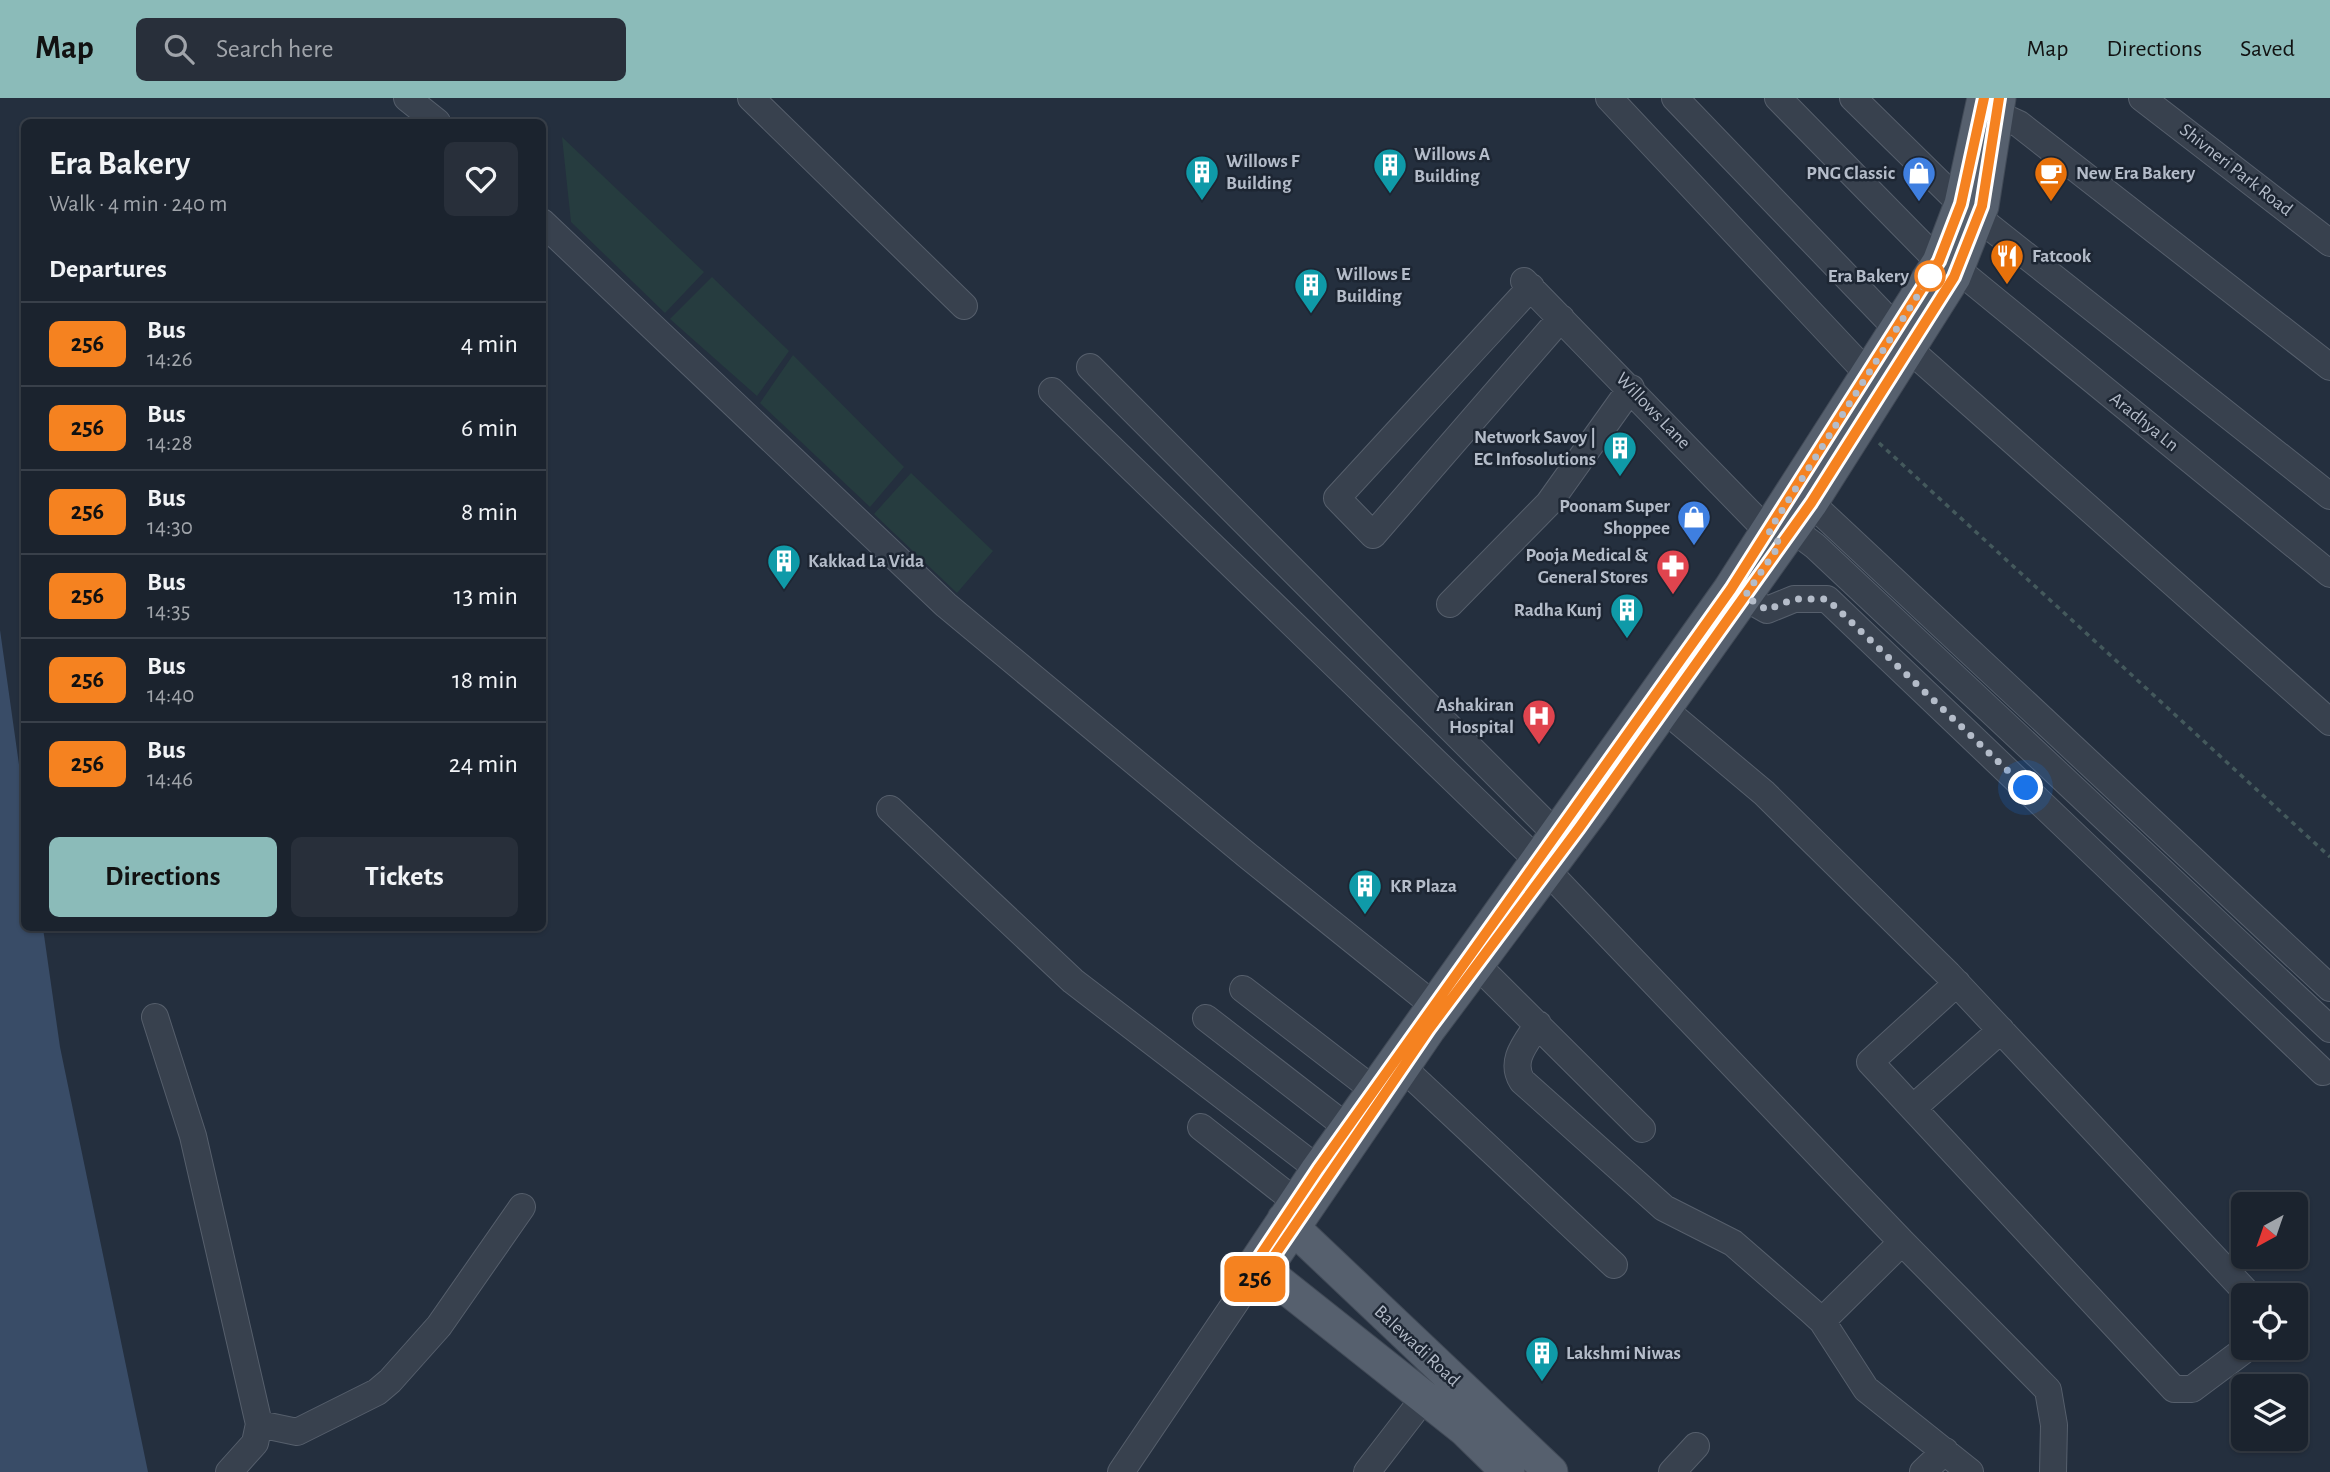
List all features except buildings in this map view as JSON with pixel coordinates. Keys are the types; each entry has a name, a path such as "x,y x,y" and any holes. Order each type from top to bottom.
{"main road":[{"path":"1788,526 1867,373 1903,331 1948,265 1970,210 1989,101"},
{"path":"1256,1271 1318,1169 1552,854 1860,425 1903,331"},
{"path":"1291,1216 1402,1067 1438,1009 1478,966 1552,854"},
{"name":"Balewadi Road","path":"1291,1216 1364,1295 1551,1472"},
{"name":"Balewadi Road","path":"1256,1271 1336,1329 1464,1429 1504,1471"},
{"path":"1336,1329 1364,1295"}],"street":[{"path":"407,98 433,119"},
{"path":"751,98 964,306"},
{"path":"1609,98 1867,373"},
{"path":"1675,98 1903,331 2330,722"},
{"path":"1698,98 1903,331"},
{"name":"Aradhya Ln","path":"1778,98 1948,265 2330,574"},
{"path":"1853,98 1970,210 2330,496"},
{"name":"Shivneri Park Road","path":"2141,98 2330,243"},
{"path":"1989,101 2330,367"},
{"path":"546,226 946,605 1248,856 1438,1009"},
{"name":"Willows Lane","path":"1510,310 1527,284 1632,387 1788,526"},
{"path":"1542,340 1510,310 1337,498 1373,535 1542,340 1561,317"},
{"path":"1090,367 1552,854 1902,1242 2049,1390 2054,1425 2053,1472"},
{"path":"1450,604 1549,503 1632,387"},
{"path":"1052,391 1552,854"},
{"path":"1788,526 1843,530 2330,988"},
{"path":"1788,526 1822,553 2330,1029"},
{"path":"1822,553 1843,530"},
{"path":"1738,593 1767,610 1794,599 1827,599 2323,1072"},
{"path":"1658,703 1764,793 1957,984 2238,1283"},
{"path":"890,809 1081,988 1318,1169"},
{"path":"1478,966 1642,1129"},
{"path":"1957,984 1870,1062 2174,1389 2192,1389 2232,1360"},
{"path":"1242,989 1375,1091"},
{"path":"155,1017 193,1136 259,1424 255,1443 229,1472"},
{"path":"1206,1018 1348,1128"},
{"path":"1538,1024 1516,1061 1517,1073 1522,1081 1664,1208 1732,1243 1822,1321 1866,1389 1969,1472"},
{"path":"1913,1108 2001,1030"},
{"path":"1402,1067 1614,1265"},
{"path":"1201,1127 1291,1216"},
{"path":"259,1424 297,1432 377,1392 434,1332 522,1207"},
{"path":"1822,1321 1902,1242"},
{"path":"1121,1472 1256,1271"},
{"path":"1367,1472 1424,1398"},
{"path":"1672,1472 1696,1446"},
{"path":"1923,1472 1945,1451"}],"path":[{"path":"1860,425 2330,857"}],"green space":[{"path":"562,137 704,272 665,313 571,222"},
{"path":"712,277 789,351 757,396 670,319"},
{"path":"793,355 904,467 870,507 760,403"},
{"path":"911,473 993,551 957,593 874,514"}],"water":[{"path":"0,630 21,779 21,931 43,931 60,1047 148,1472 0,1472"}],"bus line":[{"name":"256","path":"1984,98 1961,204 1939,261 1731,589 1318,1169 1250,1271 1250,1281 1259,1278 1350,1140 1429,1029 1557,859 1811,503 1920,331 1954,277 1982,206 1999,98"}],"place":[{"name":"Willows A Building","path":"1390,195"},
{"name":"Willows F Building","path":"1202,202"},
{"name":"PNG Classic","path":"1919,203"},
{"name":"New Era Bakery","path":"2051,203"},
{"name":"Era Bakery","path":"1930,276"},
{"name":"Fatcook","path":"2007,286"},
{"name":"Willows E Building","path":"1311,315"},
{"name":"Network Savoy | EC Infosolutions","path":"1620,478"},
{"name":"Poonam Super Shoppee","path":"1694,547"},
{"name":"Kakkad La Vida","path":"784,591"},
{"name":"Pooja Medical & General Stores","path":"1673,596"},
{"name":"Radha Kunj","path":"1627,640"},
{"name":"Ashakiran Hospital","path":"1539,746"},
{"name":"KR Plaza","path":"1365,916"},
{"name":"Lakshmi Niwas","path":"1542,1383"}],"route":[{"path":"1930,276 1769,531 1780,544 1745,596 1767,610 1794,599 1827,599 2026,788"}]}
